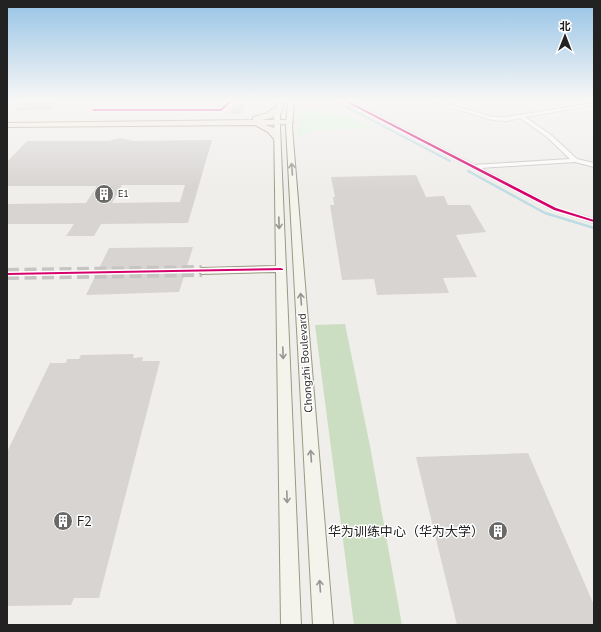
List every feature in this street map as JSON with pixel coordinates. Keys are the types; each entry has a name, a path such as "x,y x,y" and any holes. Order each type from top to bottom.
{"main road":[{"path":"269,129 277,137"},
{"name":"Chongzhi Boulevard","path":"278,129 277,137 291,625"},
{"name":"Chongzhi Boulevard","path":"282,129 323,625"},
{"path":"202,271 281,269"}],"street":[{"path":"401,129 471,167 556,209 594,221"},
{"path":"539,129 549,136 575,160"},
{"path":"471,167 575,160 594,165"}],"green space":[{"path":"298,129 333,129 319,130 297,136"},
{"path":"345,324 370,446 402,625 354,625 315,325"}],"building":[{"name":"E1","path":"120,138 134,141 212,140 188,223 101,224 94,236 66,236 74,224 7,224 7,204 86,203 97,186 7,186 7,162 27,141 109,141","holes":["122,185 185,185 180,202 112,203"]},
{"path":"416,175 426,197 444,196 448,205 470,205 486,232 456,235 477,277 443,278 449,293 377,295 374,279 342,280 330,205 334,205 333,197 335,197 331,177"},
{"path":"193,247 179,292 86,295 109,248"},
{"name":"F2","path":"134,354 133,358 143,357 142,361 160,361 99,598 74,598 71,605 7,606 7,452 50,363 66,363 67,359 79,359 81,355"},
{"name":"华为训练中心（华为大学）","path":"528,453 594,605 594,625 457,625 416,457"}],"waterway":[{"path":"390,129 450,161"},
{"path":"468,171 545,213 594,228"}],"tunnel":[{"path":"7,274 202,271"}],"cycle path":[{"path":"400,129 555,209 594,221"},
{"path":"7,274 281,269"}],"place":[{"name":"E1","path":"104,194"},
{"name":"F2","path":"63,521"},
{"name":"华为训练中心（华为大学）","path":"498,531"}]}
